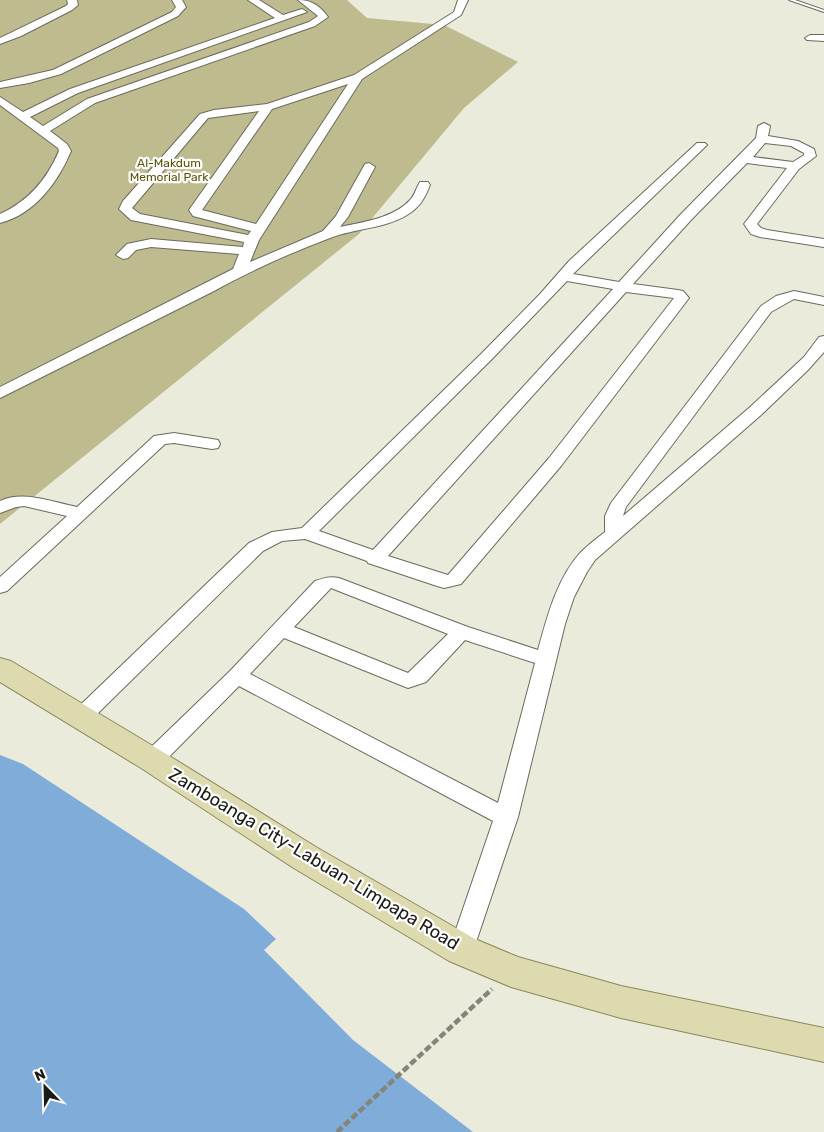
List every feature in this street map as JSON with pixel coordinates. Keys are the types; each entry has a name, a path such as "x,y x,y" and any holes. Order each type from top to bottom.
{"main road":[{"name":"Zamboanga City-Labuan-Limpapa Road","path":"0,668 152,760 304,857 462,950 511,971 621,1002 824,1045"}],"street":[{"path":"0,40 18,34 69,8 73,5 72,0"},
{"path":"0,85 43,77 69,67 176,14 181,7 177,0"},
{"path":"253,0 282,19"},
{"path":"43,131 91,101 312,24 323,17 319,11 303,0"},
{"path":"253,240 136,217 126,209 127,204 207,114 268,107 358,77 458,13 463,0"},
{"path":"22,117 74,91 302,12"},
{"path":"810,38 824,38"},
{"path":"240,271 253,240 358,77"},
{"path":"0,100 63,146 65,151 41,193 12,214 0,219"},
{"path":"180,226 196,212 195,210 268,107"},
{"path":"375,559 686,218 744,159 763,132 807,149 810,156 795,166 750,224 756,231 765,234 824,243"},
{"path":"307,532 494,350 545,298 563,276 700,145"},
{"path":"744,159 795,166"},
{"path":"328,234 342,218 369,167"},
{"path":"0,393 240,271 328,234 387,219 402,212 417,200 424,185"},
{"path":"196,212 253,240"},
{"path":"123,255 132,247 151,243 253,240"},
{"path":"81,717 256,547 278,536 307,532 375,559 444,582 454,580 555,462 682,298 678,294 623,287 563,276"},
{"path":"614,533 614,516 617,507 766,310 781,297 789,294 824,301"},
{"path":"462,950 506,817 562,600 575,574 588,556 693,468 769,398 816,353 824,340"},
{"path":"0,587 160,440 174,438 212,444"},
{"path":"0,508 18,501 24,501 80,513"},
{"path":"152,760 282,630 322,585 332,582 461,632 546,660"},
{"path":"282,630 408,681 419,677 461,632"},
{"path":"237,676 506,817"}],"lane":[{"path":"791,0 824,11"}],"path":[{"path":"337,1132 511,971"}],"green space":[{"name":"Al-Makdum Memorial Park","path":"0,0 347,0 367,18 444,25 518,62 464,108 359,234 0,524"}],"water":[{"path":"0,755 23,764 244,909 276,939 264,950 353,1040 473,1132 0,1132"}]}
